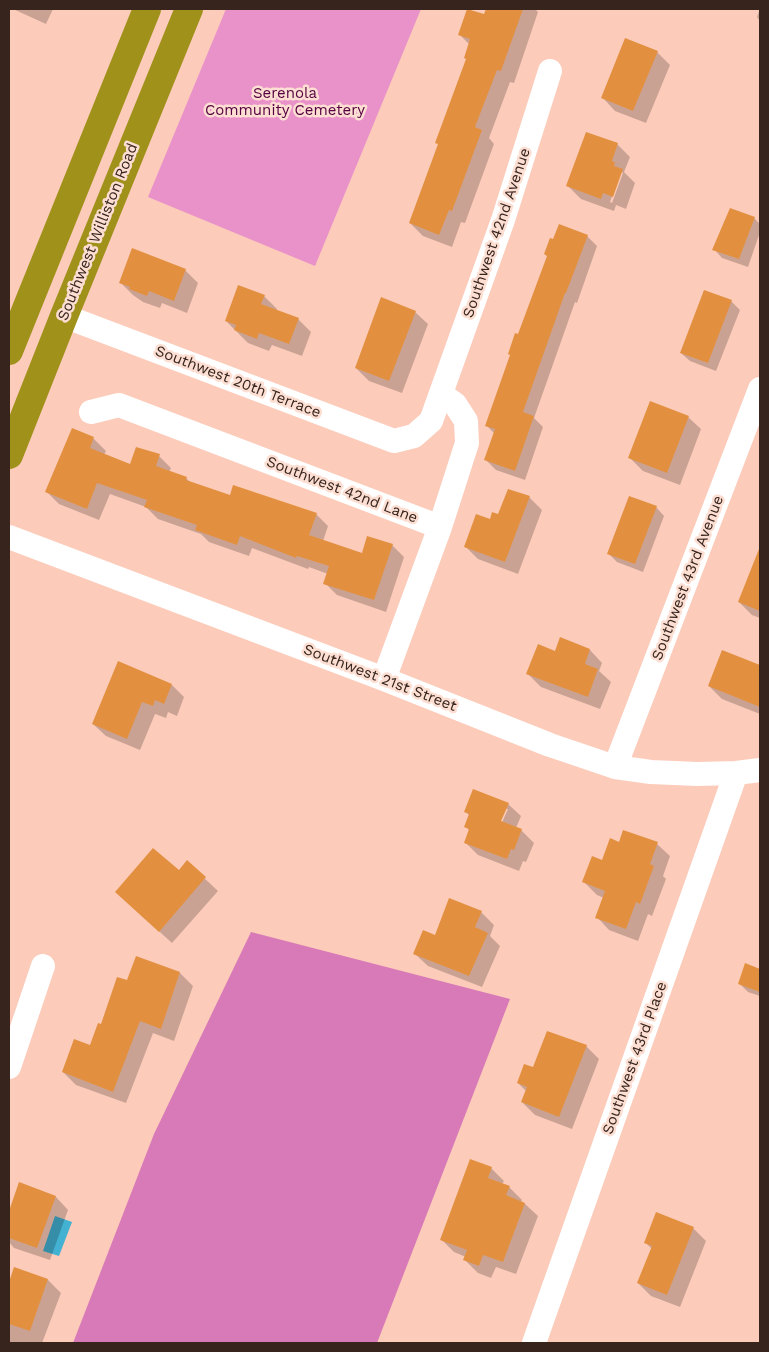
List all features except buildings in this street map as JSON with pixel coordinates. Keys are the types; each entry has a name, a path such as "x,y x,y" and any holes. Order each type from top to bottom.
{"highway":[{"path":"9,351 147,9"},
{"name":"Southwest Williston Road","path":"9,455 189,9"}],"street":[{"name":"Southwest 42nd Avenue","path":"414,436 431,421 503,220 550,71"},
{"name":"Southwest 20th Terrace","path":"64,316 394,441 414,436"},
{"name":"Southwest 43rd Avenue","path":"615,767 760,388"},
{"path":"384,679 440,527 467,443 466,421 455,404 441,394"},
{"name":"Southwest 42nd Lane","path":"91,412 119,405 440,527"},
{"name":"Southwest 21st Street","path":"9,537 384,679 550,745 615,767 651,772 697,774 736,774 760,770"},
{"name":"Southwest 43rd Place","path":"534,1343 736,774"},
{"path":"9,1067 43,966"}],"green space":[{"name":"Serenola Community Cemetery","path":"226,9 421,9 315,266 148,197"}],"shaded area":[{"path":"251,932 510,999 377,1343 73,1343 154,1134"}],"water":[{"path":"55,1216 72,1222 59,1256 43,1251"}]}
